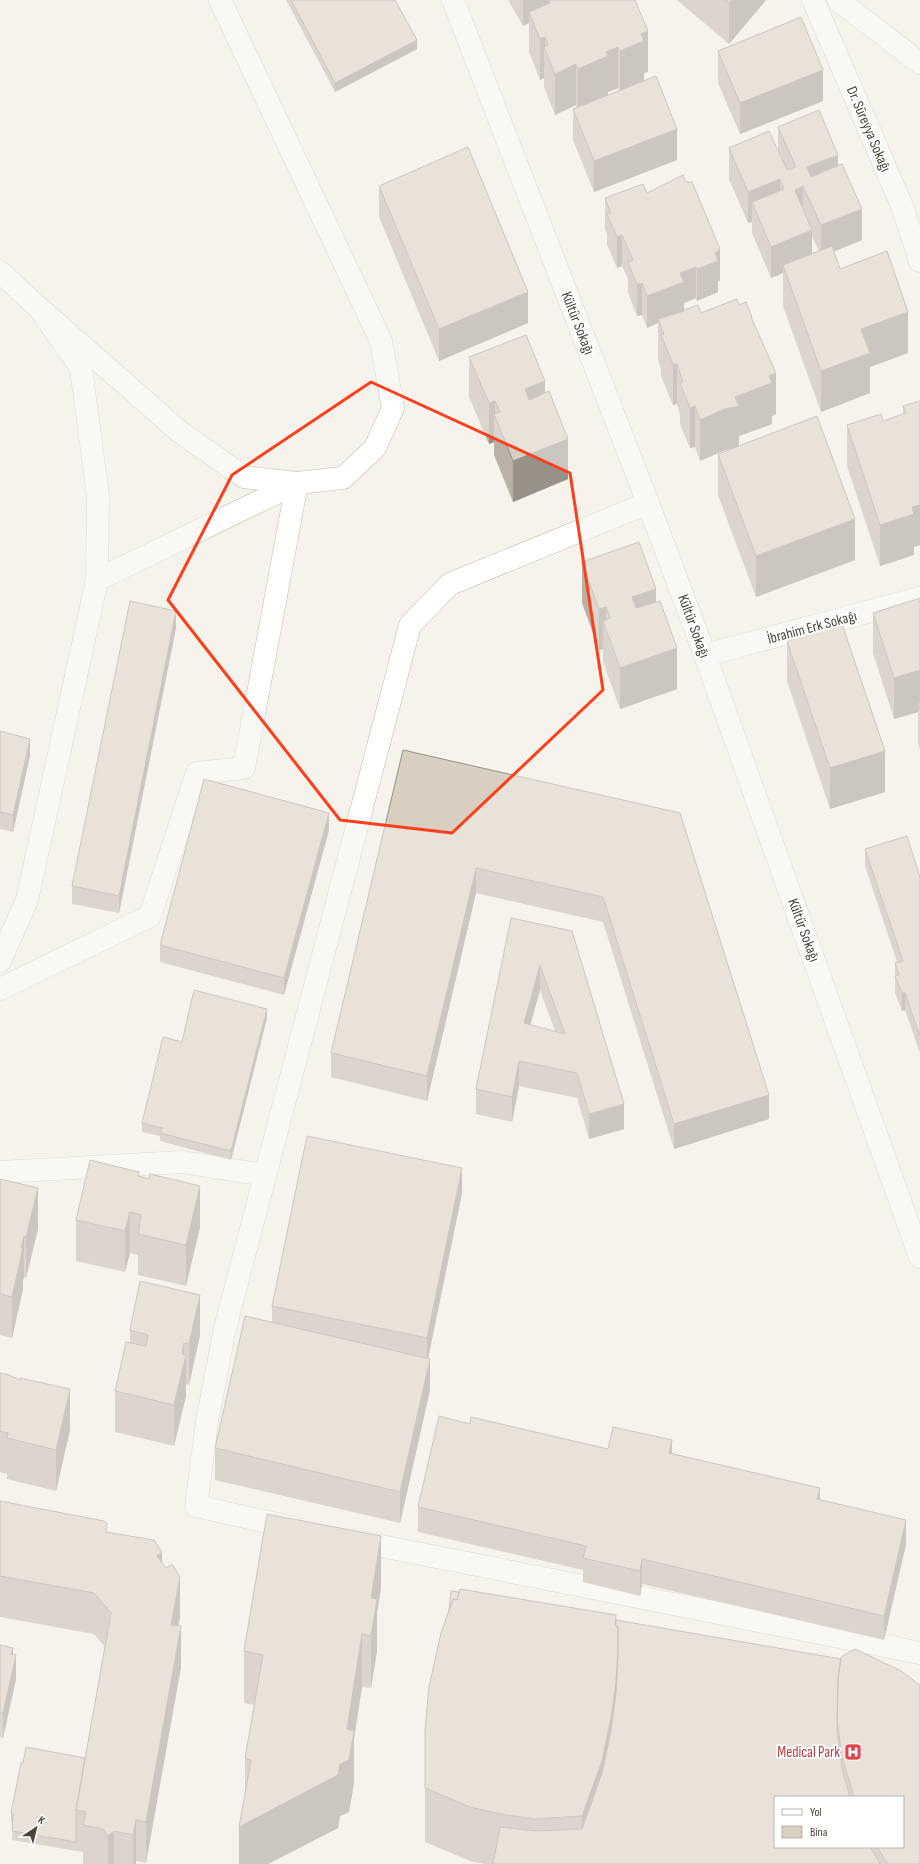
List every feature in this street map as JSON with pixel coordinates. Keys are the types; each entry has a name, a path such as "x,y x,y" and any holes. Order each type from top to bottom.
{"street":[{"path":"0,272 180,432 244,477 297,483 343,478 375,448 393,408 381,341 220,0"},
{"name":"Kültür Sokağı","path":"452,0 648,503 705,655 914,1218 920,1257"},
{"name":"Dr. Süreyya Sokağı","path":"813,0 902,206 920,260"},
{"path":"838,0 920,63"},
{"path":"0,961 27,900 97,580 98,496 81,368 39,308"},
{"path":"97,580 297,483"},
{"path":"0,990 150,916 197,773 244,768 297,483"},
{"path":"648,503 450,584 410,625 225,1328 207,1422 196,1506 321,1534 920,1653"},
{"name":"İbrahim Erk Sokağı","path":"705,655 920,598"},
{"path":"0,1172 182,1162 265,1175"}],"highlighted area":[{"path":"371,382 570,473 603,690 452,833 340,820 168,600 232,475"}],"building":[{"path":"291,0 395,0 417,40 335,83"},
{"path":"549,0 635,0 648,31 641,34 644,41 620,51 618,47 606,52 608,56 578,69 576,64 555,74 544,47 548,45 545,37 540,39 529,12 550,3"},
{"path":"725,0 732,0 729,3"},
{"path":"801,17 823,70 740,103 718,51"},
{"path":"656,76 677,129 594,161 573,109"},
{"path":"819,110 838,155 807,167 811,177 842,164 862,209 821,225 803,186 795,190 812,230 771,247 752,202 784,189 780,179 748,192 729,148 769,131 787,170 796,167 778,127"},
{"path":"468,147 528,292 439,329 379,186"},
{"path":"683,175 686,182 692,182 720,249 715,253 718,261 697,269 696,267 680,273 684,282 647,296 642,283 637,285 628,262 633,260 622,235 617,237 607,214 611,213 605,198 643,184 647,193"},
{"path":"832,246 840,269 887,251 908,312 861,329 870,353 821,371 783,265"},
{"path":"737,299 739,305 746,302 751,317 776,373 769,376 772,383 735,397 739,406 725,409 700,420 695,406 690,408 680,383 683,382 677,364 673,364 661,335 664,334 658,319 698,305 701,313"},
{"path":"526,335 545,381 525,389 529,400 549,391 568,439 513,461 494,414 500,412 495,401 489,403 469,357"},
{"path":"920,401 920,505 912,507 914,514 880,525 847,425 881,414 883,421 906,413 903,406"},
{"path":"817,416 855,519 756,556 718,454"},
{"path":"639,542 656,589 632,597 636,608 660,601 677,648 620,668 603,621 610,618 606,607 599,609 582,562"},
{"path":"920,598 920,670 894,678 873,613"},
{"path":"130,601 176,611 119,896 72,886"},
{"path":"842,624 885,751 830,768 787,641"},
{"path":"0,731 30,739 13,815 0,812"},
{"path":"403,750 680,813 769,1095 674,1124 603,897 476,868 427,1076 331,1053"},
{"path":"204,779 329,813 284,978 160,945"},
{"path":"907,836 920,877 920,1036 905,993 902,993 895,976 899,975 895,963 903,961 865,849"},
{"path":"511,918 572,931 624,1104 589,1114 577,1073 519,1061 512,1097 476,1089","holes":["540,965 565,1034 524,1023"]},
{"path":"194,990 267,1009 231,1151 160,1133 162,1128 142,1123 163,1037 182,1042"},
{"path":"307,1136 462,1168 427,1338 272,1306"},
{"path":"90,1160 139,1172 138,1176 149,1179 150,1174 200,1186 186,1245 138,1234 141,1215 130,1212 125,1231 76,1220"},
{"path":"0,1179 38,1188 26,1237 24,1236 21,1248 23,1248 12,1297 0,1294"},
{"path":"140,1281 200,1295 189,1344 184,1343 182,1354 186,1355 174,1405 115,1391 126,1342 146,1346 148,1335 130,1330"},
{"path":"245,1316 430,1359 400,1492 215,1448"},
{"path":"0,1373 20,1380 20,1378 70,1389 56,1450 7,1438 8,1433 0,1431"},
{"path":"439,1416 470,1424 471,1417 608,1449 613,1427 672,1440 669,1453 820,1488 817,1499 906,1520 884,1616 642,1559 640,1571 583,1558 586,1546 418,1507"},
{"path":"0,1501 104,1521 107,1523 106,1532 154,1540 162,1552 157,1556 166,1568 172,1564 180,1577 171,1625 181,1626 146,1822 136,1820 133,1835 114,1831 108,1836 103,1829 83,1825 86,1812 76,1810 111,1613 94,1593 0,1576"},
{"path":"267,1514 381,1536 371,1598 377,1599 371,1636 362,1634 347,1729 354,1731 349,1760 340,1764 338,1775 239,1827 251,1760 245,1758 263,1655 244,1651"},
{"path":"460,1589 616,1615 615,1625 618,1627 618,1647 616,1682 611,1718 602,1761 582,1816 536,1819 505,1815 470,1807 425,1788 425,1730 429,1687 441,1633 453,1599 457,1600"},
{"path":"451,1591 459,1592 457,1600 453,1599 449,1611"},
{"path":"616,1620 841,1659 838,1678 837,1731 842,1769 850,1796 774,1796 774,1848 871,1848 880,1864 493,1864 500,1827 536,1831 582,1829 602,1773 611,1731 616,1694 618,1659 618,1627 616,1626"},
{"path":"0,1645 13,1648 11,1654 16,1655 3,1713 0,1712"},
{"path":"855,1649 901,1671 920,1685 920,1864 888,1864 878,1848 904,1848 904,1796 854,1796 842,1757 837,1719 838,1678 841,1657"},
{"path":"26,1747 85,1758 76,1810 76,1842 12,1831 13,1814 11,1813 21,1763 23,1763"}],"place":[{"name":"Medical Park","path":"853,1752"}]}
